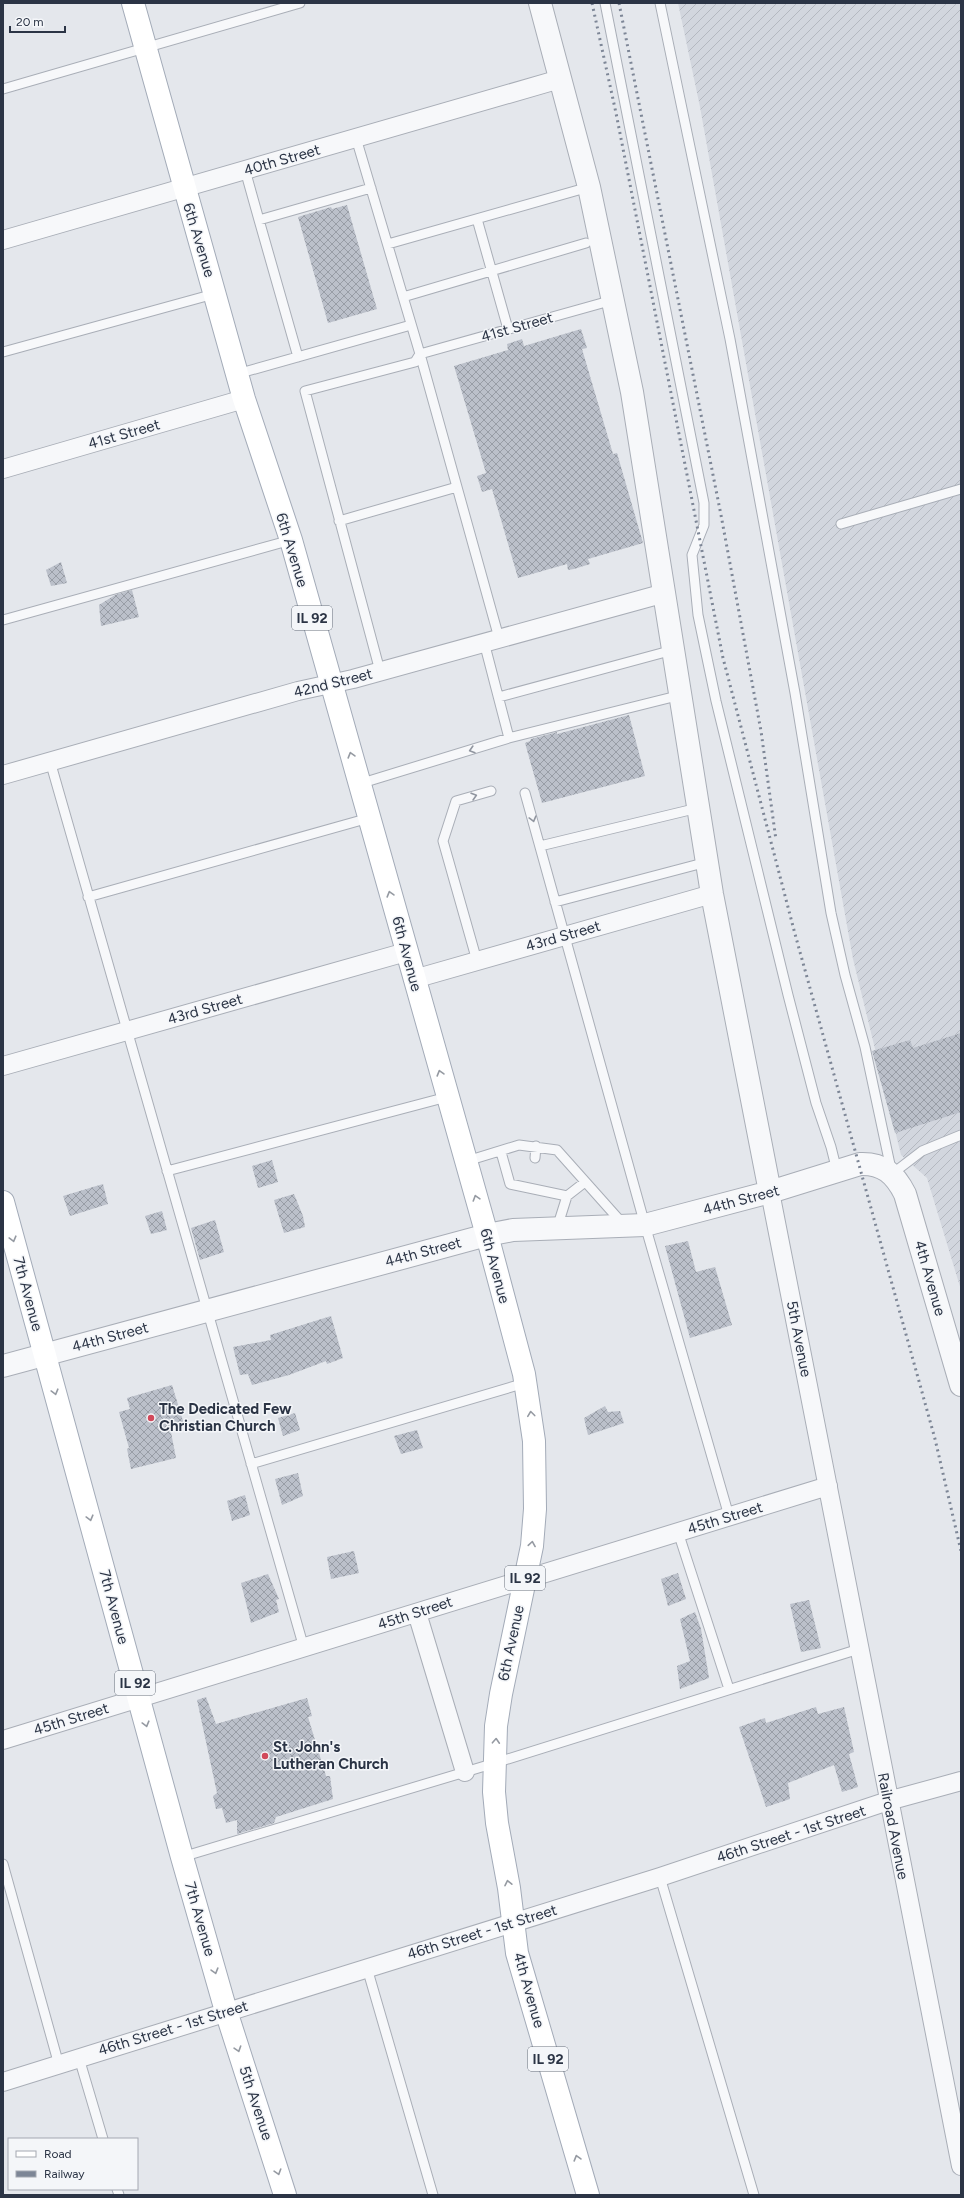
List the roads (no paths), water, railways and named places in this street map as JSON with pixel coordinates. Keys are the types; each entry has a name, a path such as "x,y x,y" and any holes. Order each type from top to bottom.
{"main road":[{"name":"6th Avenue","path":"133,3 184,188 216,293 244,399 290,540 369,818 465,1162 487,1235 525,1383 534,1441 535,1509 532,1546 501,1694 494,1792 497,1823 513,1922"},
{"name":"7th Avenue","path":"3,1202 140,1698 182,1857 226,2011"},
{"name":"4th Avenue","path":"513,1922 517,1953 588,2195"},
{"name":"5th Avenue","path":"226,2011 284,2195"}],"street":[{"path":"540,3 589,187 614,300 632,392 712,894 770,1192"},
{"name":"40th Street","path":"3,240 560,79"},
{"name":"41st Street","path":"3,469 244,399"},
{"name":"42nd Street","path":"3,775 330,683 380,671 664,593"},
{"name":"43rd Street","path":"414,979 712,894"},
{"name":"43rd Street","path":"3,1066 406,952"},
{"name":"44th Street","path":"3,1366 487,1235 513,1230 635,1225 770,1192 860,1164 878,1165 892,1174"},
{"name":"4th Avenue","path":"892,1174 905,1194 961,1385"},
{"name":"5th Avenue","path":"770,1192 828,1486"},
{"name":"45th Street","path":"3,1740 828,1486"},
{"name":"Railroad Avenue","path":"828,1486 888,1801 961,2166"},
{"path":"417,1613 465,1772"},
{"name":"46th Street - 1st Street","path":"3,2082 226,2011 660,1877 888,1801 961,1781"}],"lane":[{"path":"3,89 300,3"},
{"path":"605,3 704,503 704,525 692,555 698,615 716,701 788,995 816,1103 832,1147 837,1171"},
{"path":"660,3 730,339 795,693 831,913 845,975 865,1047 892,1174 922,1151 961,1135"},
{"path":"356,138 412,325 457,487 491,640 499,697 509,738"},
{"path":"245,170 298,357"},
{"path":"388,244 589,187"},
{"path":"259,220 371,188"},
{"path":"477,219 508,329"},
{"path":"403,297 586,243"},
{"path":"3,352 216,293"},
{"name":"41st Street","path":"339,520 305,392 415,362 420,354 614,300"},
{"path":"237,374 412,325"},
{"path":"380,671 339,520 457,487"},
{"path":"841,524 961,489"},
{"path":"3,620 290,540"},
{"path":"499,697 674,650"},
{"path":"359,784 509,738 680,695"},
{"path":"50,761 126,1032 304,1648"},
{"path":"477,961 443,841 456,801 491,791"},
{"path":"525,793 565,936 635,1225 729,1516"},
{"path":"540,846 699,808"},
{"path":"88,897 369,818"},
{"path":"555,902 707,862"},
{"path":"167,1171 447,1097"},
{"path":"465,1162 501,1152 519,1145 536,1146 557,1150 585,1182 635,1225"},
{"path":"534,1158 536,1146"},
{"path":"501,1152 510,1184 534,1184 567,1196"},
{"path":"557,1228 567,1196 585,1182"},
{"path":"251,1464 525,1383"},
{"path":"678,1532 729,1689"},
{"path":"182,1857 495,1763 859,1648"},
{"path":"3,1864 59,2065"},
{"path":"660,1877 754,2195"},
{"path":"367,1968 433,2195"},
{"path":"79,2058 102,2138"}],"railway":[{"path":"592,3 616,113 723,658 795,934 935,1439 961,1551"},
{"path":"619,3 721,515 761,731 776,840"}],"place":[{"name":"The Dedicated Few Christian Church","path":"151,1418"},
{"name":"St. John's Lutheran Church","path":"265,1756"}]}
